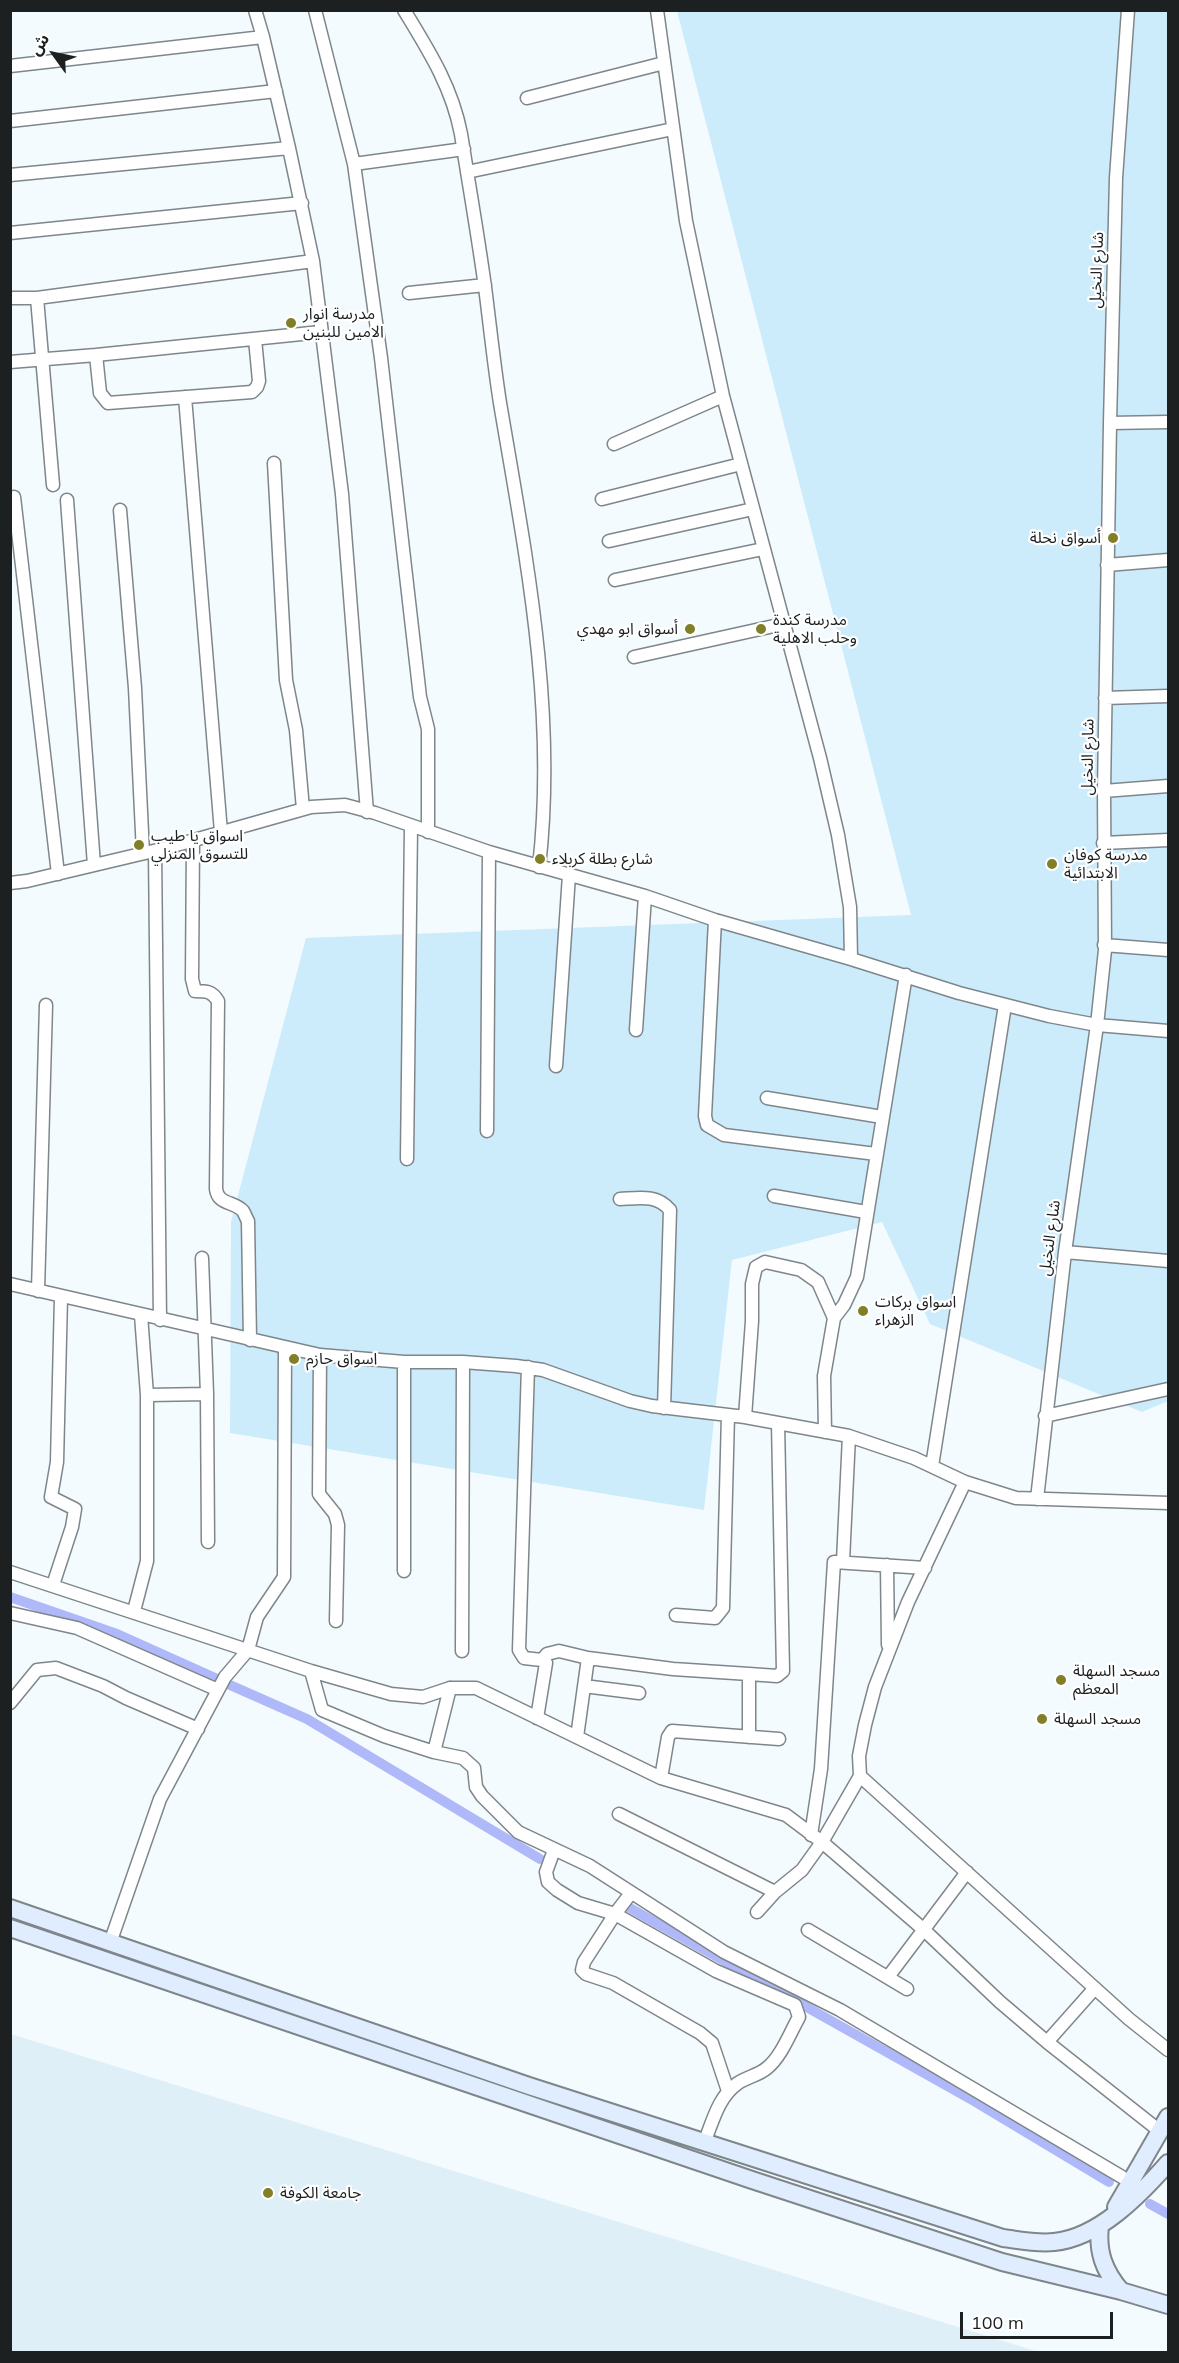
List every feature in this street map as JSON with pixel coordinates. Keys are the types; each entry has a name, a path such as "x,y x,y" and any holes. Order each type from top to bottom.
{"main road":[{"path":"10,1908 530,2086 1003,2238 1054,2242 1083,2236 1140,2194 1168,2163"},
{"path":"10,1928 1002,2262 1121,2290 1168,2305"},
{"path":"1121,2290 1105,2268 1098,2240 1104,2222 1165,2125"}],"street":[{"path":"255,10 276,91 313,261 342,494 367,812"},
{"path":"315,10 354,164 381,358 420,697 428,729 428,832"},
{"path":"404,10 431,53 447,86 457,113 464,149 498,389 526,547 542,681 546,776 539,867"},
{"path":"657,10 686,221 723,396 820,758 838,835 850,907 851,959"},
{"name":"شارع النخيل","path":"1037,1499 1065,1252 1097,1025 1104,945 1107,565 1116,178 1128,10"},
{"path":"10,66 263,37"},
{"path":"527,98 664,63"},
{"path":"10,121 276,91"},
{"path":"467,172 673,129"},
{"path":"10,175 289,148"},
{"path":"354,164 464,149"},
{"path":"10,233 302,204"},
{"path":"12,298 36,298 313,261"},
{"path":"409,293 485,285"},
{"path":"36,298 53,485"},
{"path":"10,362 321,332"},
{"path":"96,355 100,393 108,403 252,392 259,381 255,339"},
{"path":"614,444 723,396"},
{"path":"185,397 221,832"},
{"path":"1110,423 1168,422"},
{"path":"274,463 286,680 296,730 303,809"},
{"path":"602,499 741,464"},
{"path":"14,497 58,874"},
{"path":"67,500 94,865"},
{"path":"609,541 753,509"},
{"path":"120,510 149,852 160,1320"},
{"path":"615,580 763,549"},
{"path":"1107,565 1168,560"},
{"path":"634,657 783,624"},
{"path":"1105,698 1168,696"},
{"path":"1104,791 1168,786"},
{"path":"10,883 149,852 303,809 345,806 489,852 645,896 715,920 906,975 958,993 1097,1025 1168,1031"},
{"path":"407,1159 411,826"},
{"path":"193,840 192,979 195,991 214,994 218,1001 216,1189 221,1201 242,1210 248,1221 250,1341"},
{"path":"1104,843 1168,840"},
{"path":"487,1131 489,852"},
{"path":"556,1066 569,875"},
{"path":"636,1030 645,896"},
{"path":"715,920 705,1116 707,1125 724,1135 876,1154"},
{"path":"1104,945 1168,950"},
{"path":"825,1431 824,1377 834,1318 844,1305 857,1277 906,975"},
{"path":"38,1291 46,1005"},
{"path":"932,1466 1005,1005"},
{"path":"767,1098 882,1117"},
{"path":"774,1197 866,1212"},
{"path":"620,1199 654,1198 666,1204 670,1210 664,1408"},
{"path":"1065,1252 1168,1261"},
{"path":"202,1258 207,1394 208,1542"},
{"path":"745,1417 752,1321 752,1284 756,1267 765,1262 801,1270 818,1282 834,1318"},
{"path":"10,1284 250,1341 320,1355 404,1362 463,1362 528,1367 559,1375 630,1401 664,1408 745,1417 849,1436 893,1450 965,1482 997,1493 1037,1499 1168,1503"},
{"path":"53,1585 72,1527 75,1509 51,1497 57,1462 61,1297"},
{"path":"134,1611 147,1561 147,1395 141,1315"},
{"path":"110,1943 160,1799 225,1677 248,1650 257,1617 284,1577 285,1348"},
{"path":"320,1355 319,1494 335,1514 338,1525 336,1621"},
{"path":"404,1362 404,1571"},
{"path":"462,1651 463,1362"},
{"path":"528,1367 519,1650 524,1658 542,1660 547,1667 537,1718"},
{"path":"1045,1416 1168,1389"},
{"path":"147,1395 207,1394"},
{"path":"676,1615 715,1618 723,1608 728,1415"},
{"path":"542,1660 548,1654 559,1651 588,1658 673,1669 777,1676 783,1671 778,1423"},
{"path":"843,1561 849,1436"},
{"path":"757,1912 775,1892 801,1870 816,1839 860,1776 859,1756 865,1725 888,1653 908,1602 965,1482"},
{"path":"816,1839 834,1562 925,1568"},
{"path":"887,1565 888,1653"},
{"path":"10,1572 391,1695 423,1696 450,1688 476,1688 661,1778 786,1815 923,1929 999,2002 1047,2042 1165,2125"},
{"path":"10,1614 77,1628 218,1690"},
{"path":"577,1737 588,1658"},
{"path":"10,1703 37,1670 56,1668 103,1686 198,1729"},
{"path":"311,1671 322,1710 356,1726 434,1752 463,1758 474,1768 476,1787 482,1796 518,1832 590,1866 724,1952 840,2010 1122,2177"},
{"path":"749,1674 749,1737"},
{"path":"584,1686 639,1693"},
{"path":"434,1752 450,1688"},
{"path":"661,1778 668,1737 672,1731 779,1739"},
{"path":"860,1776 1095,1988 1168,2050"},
{"path":"618,1814 775,1892"},
{"path":"554,1850 546,1872 548,1882 557,1890 578,1903 615,1914 716,1971 795,2006 799,2017 775,2059 766,2069 751,2075 728,2091 719,2104 704,2143"},
{"path":"888,1977 967,1872"},
{"path":"631,1893 584,1962 582,1970 586,1974 613,1983 700,2033 712,2043 728,2091"},
{"path":"808,1930 907,1989"},
{"path":"1047,2042 1095,1988"}],"shaded area":[{"path":"677,11 1168,11 1168,1401 1142,1412 930,1324 882,1222 732,1260 704,1510 230,1433 231,1222 306,938 911,915"},
{"name":"جامعة الكوفة","path":"11,2034 1039,2352 11,2352"}],"waterway":[{"path":"10,1597 117,1634 215,1678"},
{"path":"230,1685 307,1719 540,1859"},
{"path":"630,1908 974,2101 1109,2182"},
{"path":"1150,2204 1168,2214"}],"place":[{"name":"مدرسة انوار الامين للبنين","path":"291,323"},
{"name":"أسواق نحلة","path":"1113,538"},
{"name":"أسواق ابو مهدي","path":"690,629"},
{"name":"مدرسة كندة وحلب الاهلية","path":"761,629"},
{"name":"اسواق يا طيب للتسوق المنزلي","path":"139,845"},
{"name":"شارع بطلة كربلاء","path":"540,859"},
{"name":"مدرسة كوفان الابتدائية","path":"1052,864"},
{"name":"اسواق بركات الزهراء","path":"863,1311"},
{"name":"اسواق حازم","path":"294,1359"},
{"name":"مسجد السهلة المعظم","path":"1061,1680"},
{"name":"مسجد السهلة","path":"1042,1719"},
{"name":"جامعة الكوفة","path":"268,2193"}]}
